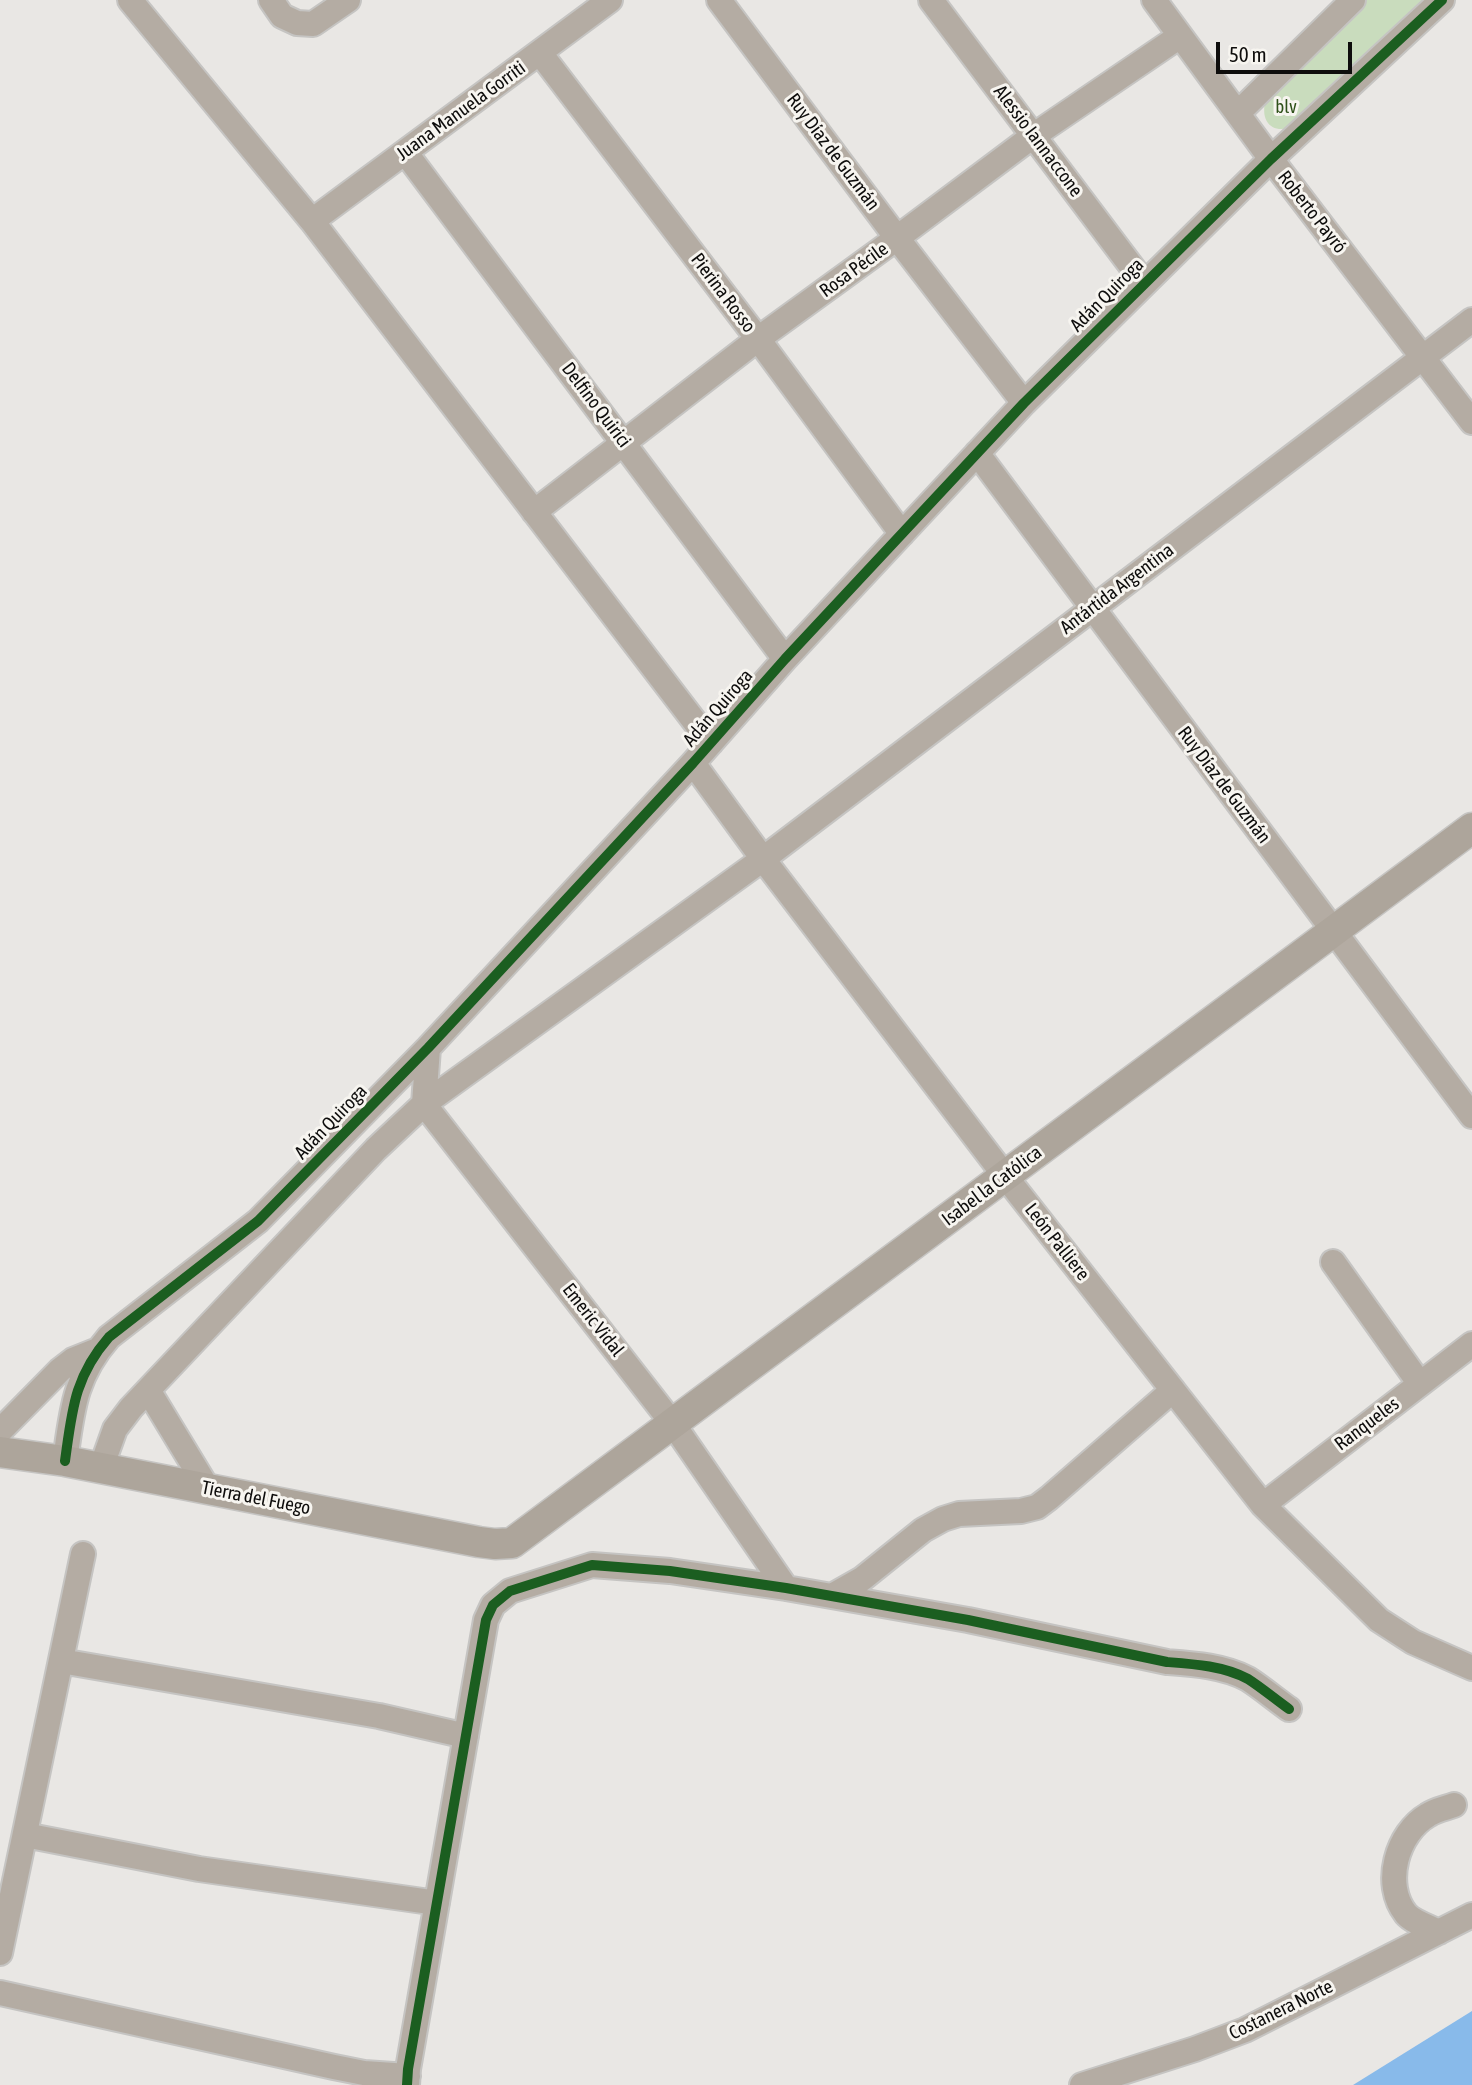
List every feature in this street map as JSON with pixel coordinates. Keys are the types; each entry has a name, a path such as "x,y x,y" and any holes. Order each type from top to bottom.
{"main road":[{"name":"Isabel la Católica","path":"512,1543 1472,828"},
{"name":"Tierra del Fuego","path":"0,1452 65,1461 479,1542 512,1543"}],"street":[{"path":"130,0 312,221 711,743"},
{"path":"271,0 282,16 296,23 313,24 348,0"},
{"name":"Juana Manuela Gorriti","path":"312,221 610,0"},
{"name":"Ruy Díaz de Guzmán","path":"719,0 1024,403"},
{"name":"Alessio Iannaccone","path":"931,0 1144,282"},
{"name":"Roberto Payró","path":"1154,0 1271,159 1472,422"},
{"path":"1238,113 1353,0"},
{"name":"Adán Quiroga","path":"65,1461 73,1403 85,1371 109,1337 258,1221 428,1048 1024,403 1271,159 1442,0"},
{"name":"Rosa Pécile","path":"534,512 758,339 1033,136 1180,36"},
{"name":"Pierina Rosso","path":"540,53 758,339 902,534"},
{"name":"Delfino Quirici","path":"405,152 785,659"},
{"name":"Antártida Argentina","path":"763,859 1472,320"},
{"name":"Ruy Díaz de Guzmán","path":"977,453 1472,1115"},
{"name":"León Palliere","path":"693,763 1005,1176 1263,1504 1379,1620 1413,1642 1472,1668"},
{"path":"101,1468 115,1429 131,1408 376,1149 424,1104 763,859"},
{"path":"424,1104 428,1048"},
{"name":"Emeric Vidal","path":"424,1104 673,1424 786,1588"},
{"path":"299,1179 331,1197"},
{"path":"1333,1262 1420,1384"},
{"name":"Ranqueles","path":"1263,1504 1472,1344"},
{"path":"0,1431 60,1370 73,1360 98,1350"},
{"path":"148,1390 208,1489"},
{"path":"832,1596 862,1579 923,1530 943,1519 959,1514 1021,1511 1037,1507 1173,1390"},
{"path":"0,1953 83,1554"},
{"path":"0,1993 407,2081 486,1620 494,1605 510,1591 593,1565 670,1571 786,1588 968,1620 1167,1662 1197,1664 1247,1679 1289,1709"},
{"path":"61,1661 379,1716 466,1736"},
{"path":"1439,1932 1407,1916 1397,1899 1394,1872 1396,1855 1407,1835 1428,1815 1454,1805"},
{"path":"25,1835 199,1869 436,1903"},
{"name":"Costanera Norte","path":"1082,2085 1245,2030 1472,1915"}],"green space":[{"name":"blv","path":"1367,0 1424,0 1300,123 1284,129 1271,126 1265,116 1266,98"}],"water":[{"path":"1472,2011 1472,2085 1353,2085"}],"cycle path":[{"path":"65,1461 76,1395 88,1366 109,1337 258,1221 428,1048 1024,403 1271,159 1442,0"},
{"path":"407,2085 486,1620 493,1605 510,1591 592,1565 670,1571 786,1588 968,1620 1167,1662 1219,1668 1248,1679 1289,1709"}]}
